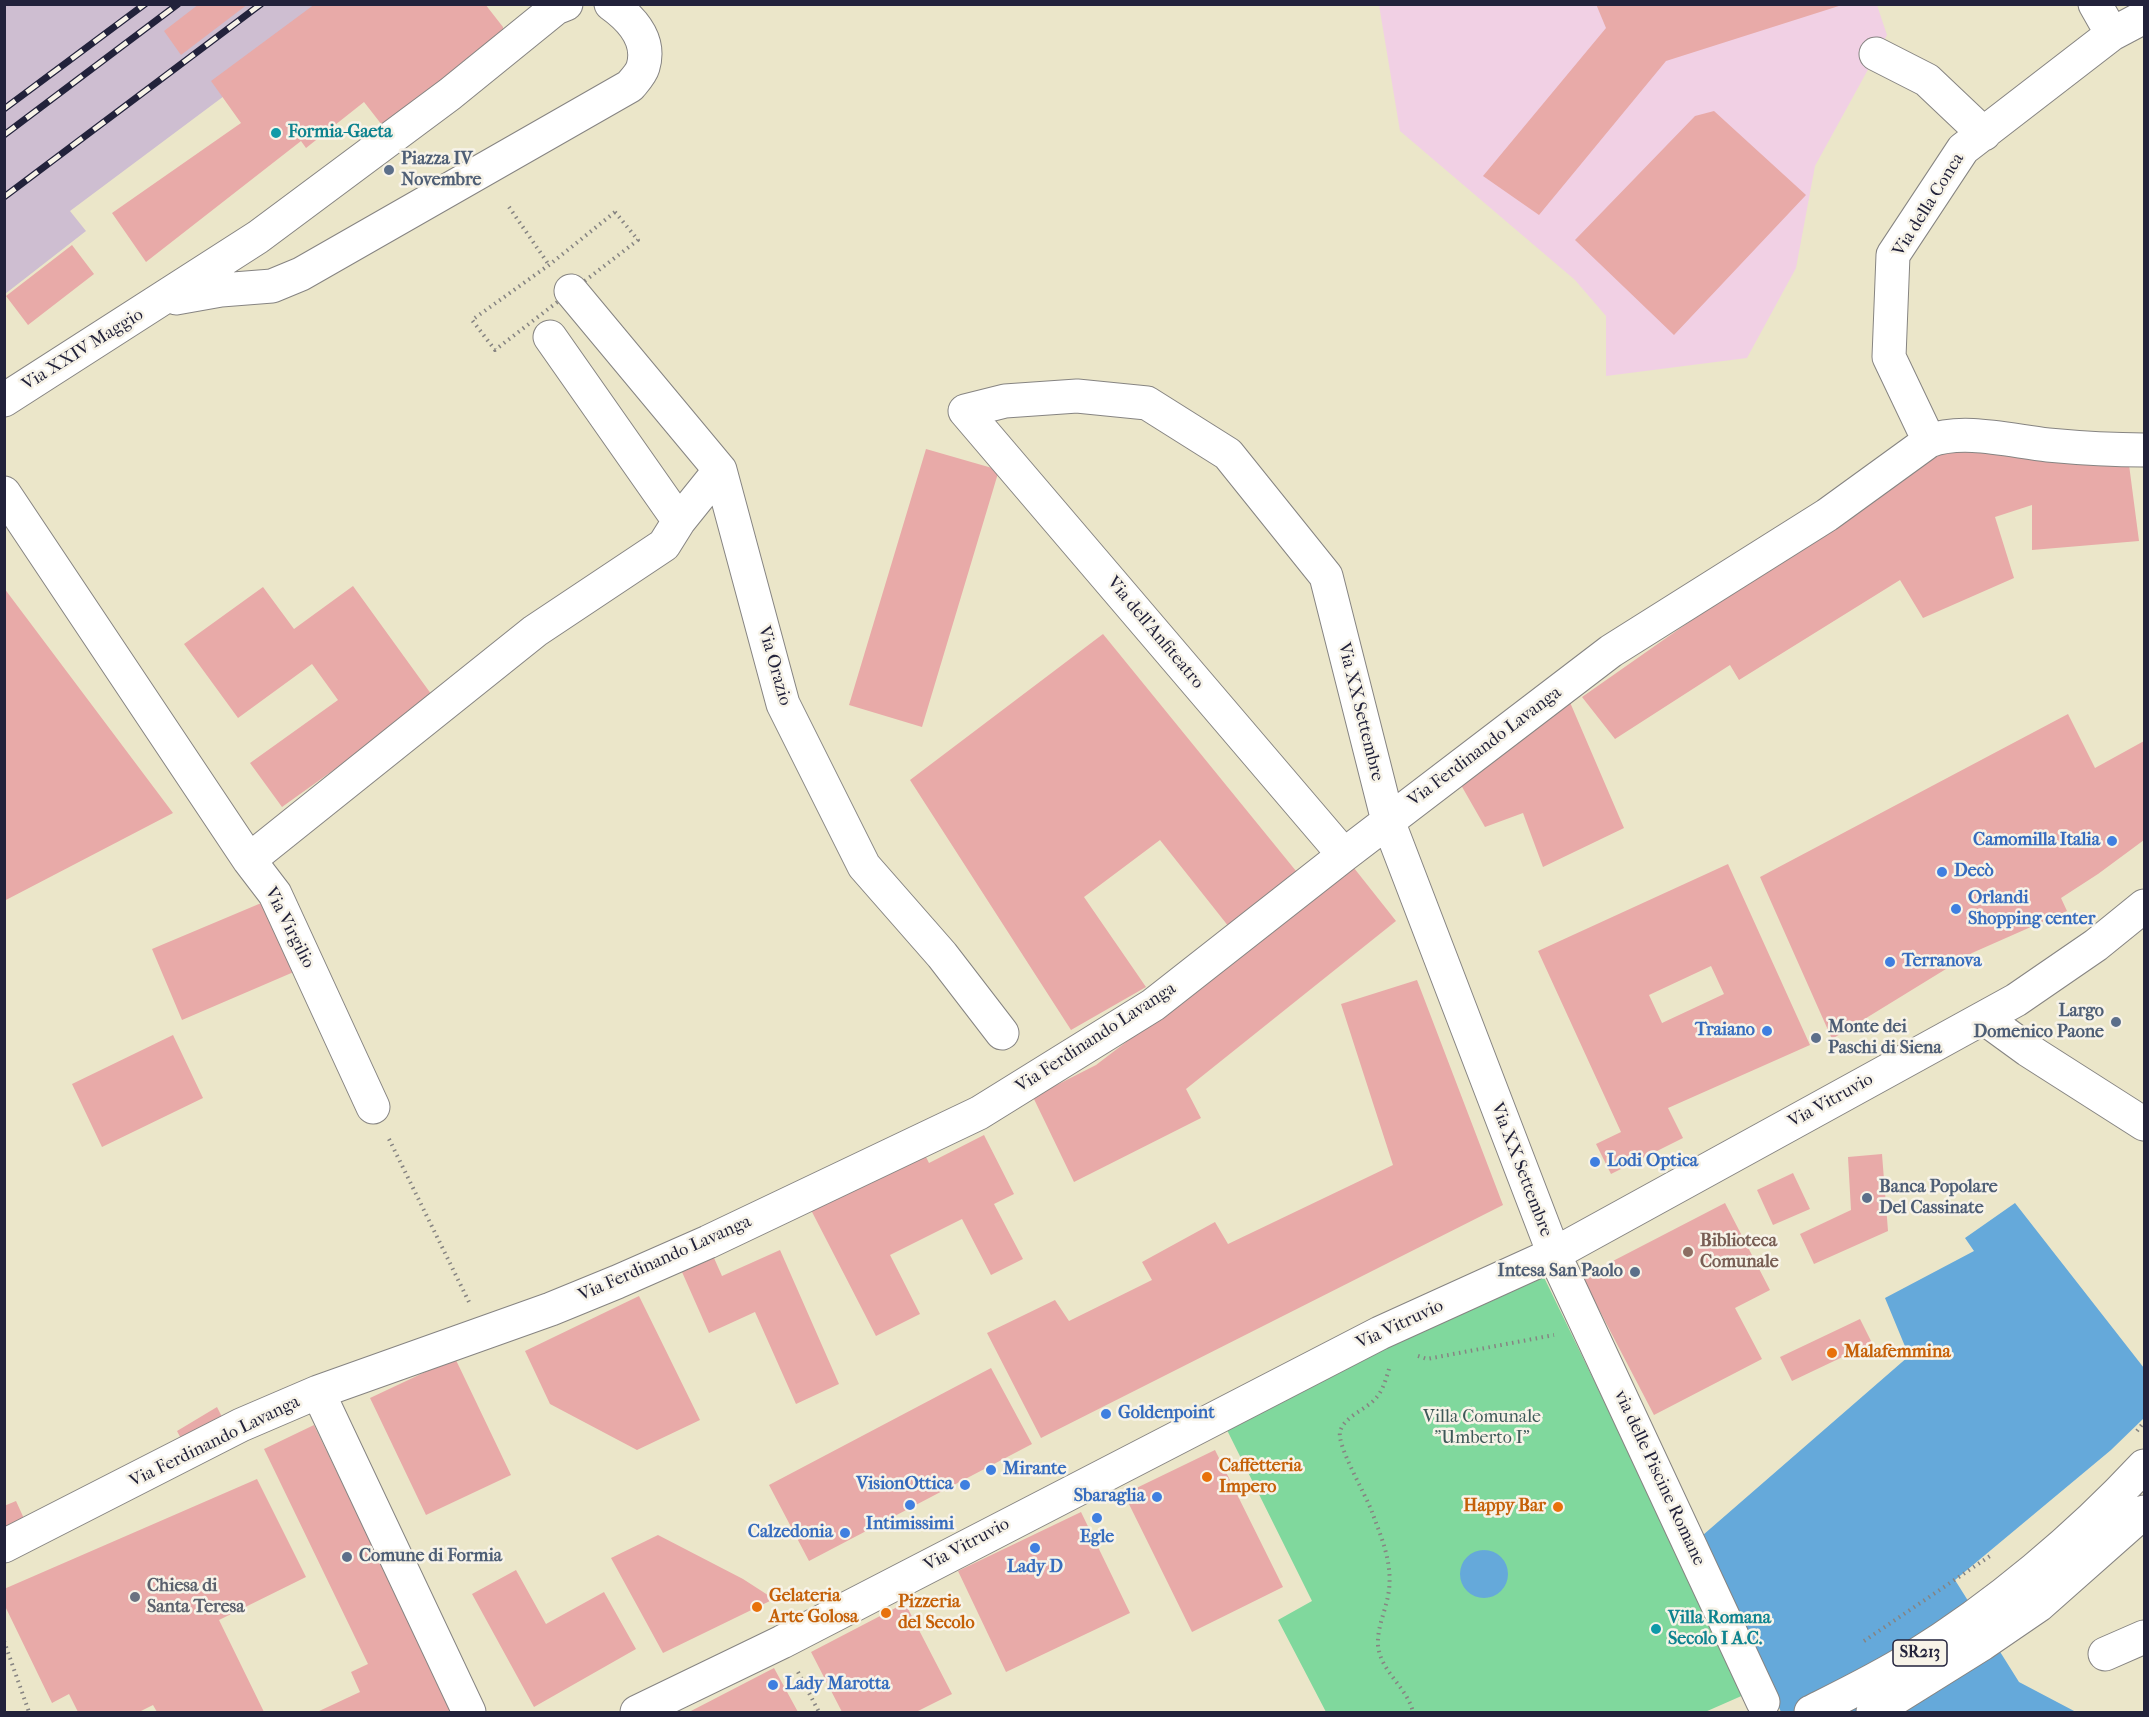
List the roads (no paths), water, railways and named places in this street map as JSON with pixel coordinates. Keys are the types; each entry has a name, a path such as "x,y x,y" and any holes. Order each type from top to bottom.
{"street":[{"name":"Via XXIV Maggio","path":"4,400 258,237 450,94 556,8 566,4"},
{"path":"2095,4 2112,34"},
{"path":"162,300 221,290 272,286 301,274 630,86 643,69 645,53 641,35 627,8"},
{"name":"Via della Conca","path":"1929,441 1890,357 1893,255 1963,149 2112,34 2145,16"},
{"path":"1876,54 1927,80 1984,134"},
{"name":"Via Orazio","path":"577,286 720,470 783,704 864,866 942,955 1002,1033"},
{"path":"550,337 678,521"},
{"name":"Via XX Settembre","path":"966,411 1005,400 1077,396 1147,403 1228,454 1326,576 1388,821 1554,1254"},
{"name":"Via dell'Anfiteatro","path":"966,411 1344,855"},
{"name":"Via Ferdinando Lavanga","path":"4,1546 242,1425 318,1392 550,1309 698,1247 979,1113 1153,1005 1344,855 1611,651 1827,515 1929,441 1938,437 1961,435 2091,449 2145,450"},
{"path":"249,860 536,631 664,545 678,521 720,470"},
{"name":"Via Virgilio","path":"4,493 249,860 275,894 373,1107"},
{"name":"Via Vitruvio","path":"637,1713 1387,1341 1554,1254 2016,1000 2096,945 2145,906"},
{"path":"1984,1018 2028,1050 2145,1124"},
{"name":"via delle Piscine Romane","path":"1554,1254 1763,1702"},
{"path":"318,1392 469,1713"},
{"name":"SR213","path":"1873,1713 1982,1644 2030,1593 2080,1528 2145,1466"},
{"name":"SR213","path":"1811,1713 2030,1593 2145,1512"},
{"path":"2105,1654 2145,1637"}],"water":[{"path":"2015,1203 2144,1368 2144,1418 2111,1450 1955,1580 2019,1682 2076,1712 1781,1712 1703,1535 1909,1356 1885,1298 1974,1251 1965,1238"},
{"path":"1484,1550 1501,1557 1508,1574 1501,1591 1484,1598 1467,1591 1460,1574 1467,1557"}],"railway":[{"path":"4,109 145,4"},
{"path":"4,135 178,4"},
{"path":"4,197 261,4"}],"place":[{"name":"Formia-Gaeta","path":"276,133"},
{"name":"Piazza IV Novembre","path":"389,170"},
{"name":"Camomilla Italia","path":"2112,841"},
{"name":"Decò","path":"1942,872"},
{"name":"Orlandi Shopping center","path":"1956,909"},
{"name":"Terranova","path":"1890,962"},
{"name":"Largo Domenico Paone","path":"2116,1022"},
{"name":"Traiano","path":"1767,1031"},
{"name":"Monte dei Paschi di Siena","path":"1816,1038"},
{"name":"Lodi Optica","path":"1595,1162"},
{"name":"Banca Popolare Del Cassinate","path":"1867,1198"},
{"name":"Biblioteca Comunale","path":"1688,1252"},
{"name":"Intesa San Paolo","path":"1635,1272"},
{"name":"Malafemmina","path":"1832,1353"},
{"name":"Goldenpoint","path":"1106,1414"},
{"name":"Mirante","path":"991,1470"},
{"name":"Caffetteria Impero","path":"1207,1477"},
{"name":"VisionOttica","path":"965,1485"},
{"name":"Sbaraglia","path":"1157,1497"},
{"name":"Intimissimi","path":"910,1505"},
{"name":"Happy Bar","path":"1558,1507"},
{"name":"Egle","path":"1097,1518"},
{"name":"Calzedonia","path":"845,1533"},
{"name":"Lady D","path":"1035,1548"},
{"name":"Comune di Formia","path":"347,1557"},
{"name":"Chiesa di Santa Teresa","path":"135,1597"},
{"name":"Gelateria Arte Golosa","path":"757,1607"},
{"name":"Pizzeria del Secolo","path":"886,1613"},
{"name":"Villa Romana Secolo I A.C.","path":"1656,1629"},
{"name":"Lady Marotta","path":"773,1685"}],"park label":[{"name":"Villa Comunale \"Umberto I\"","path":"1482,1428"}]}
